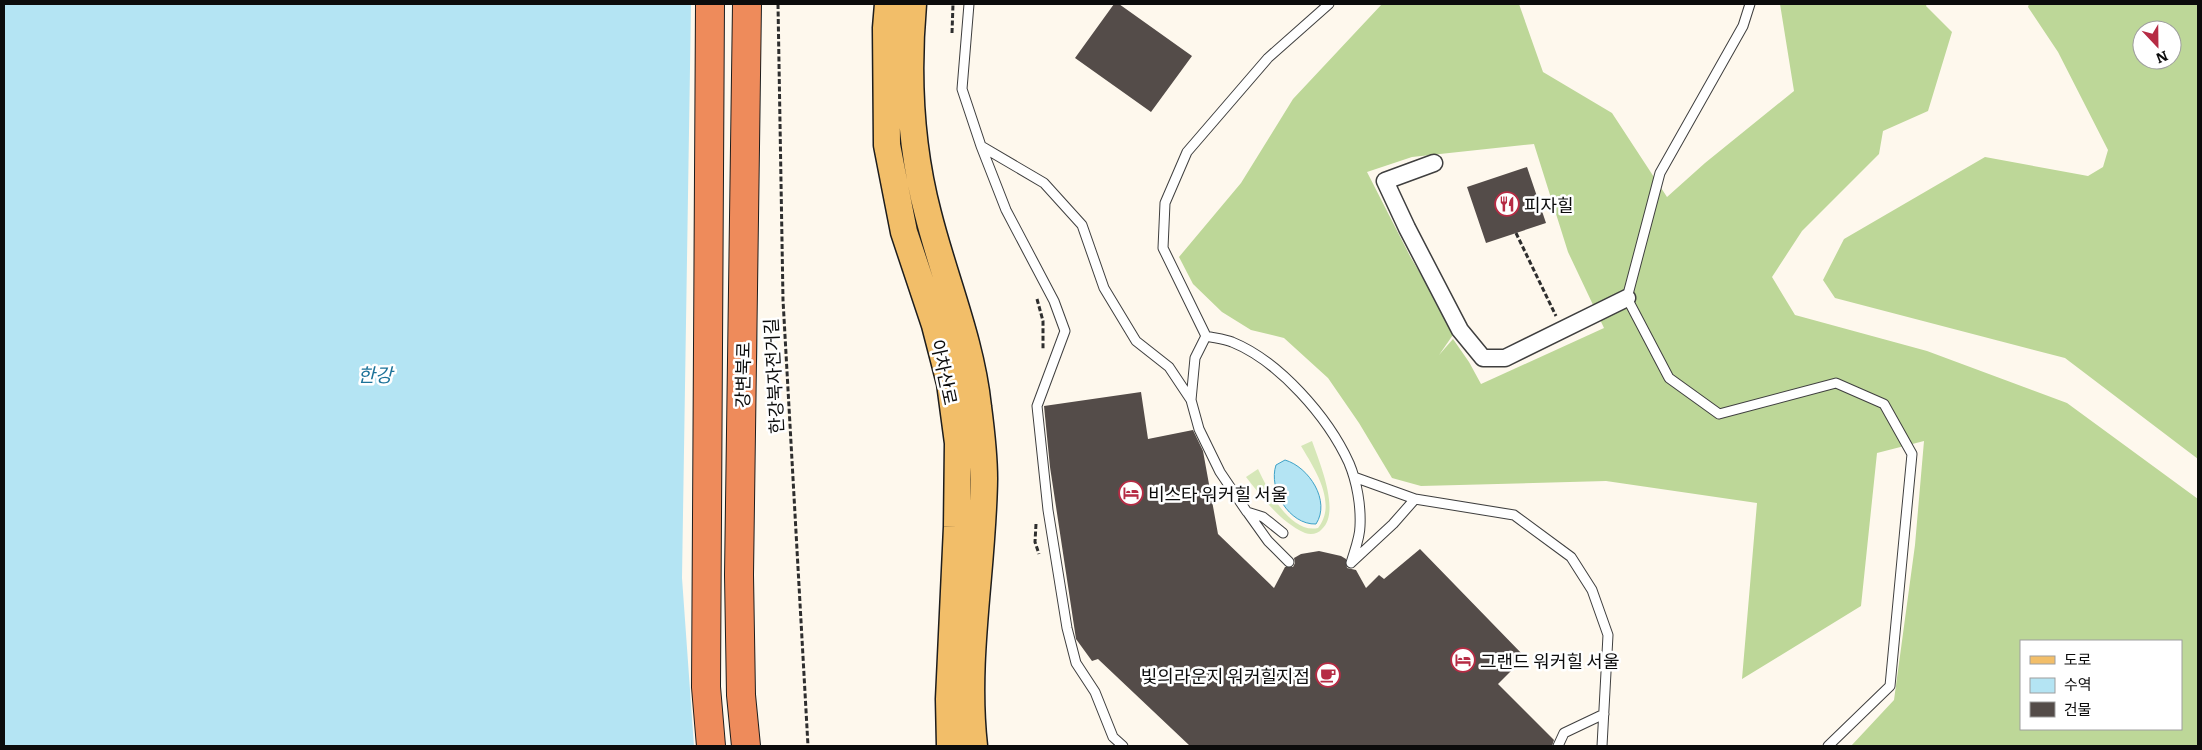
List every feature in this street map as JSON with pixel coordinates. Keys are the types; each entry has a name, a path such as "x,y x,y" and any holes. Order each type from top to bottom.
{"highway":[{"name":"강변북로","path":"710,4 706,687 711,746"},
{"name":"강변북로","path":"746,746 741,695 739,575 747,4"}],"main road":[{"name":"아차산로","path":"888,4 886,28 887,145 904,232 935,325 950,383 958,443 957,527 949,699 950,746"},
{"name":"아차산로","path":"913,4 909,44 914,152 928,214 963,329 979,414 984,476 972,662 971,718 974,746"}],"street":[{"path":"1434,163 1385,181 1460,330 1482,358 1505,358 1628,298"}],"lane":[{"path":"969,4 962,89 980,146 1006,210 1054,301 1065,331 1037,406 1048,510 1067,628 1076,663 1095,692 1113,738 1123,746"},
{"path":"1206,336 1163,248 1165,203 1187,152 1268,58 1329,4"},
{"path":"1750,4 1743,26 1660,173 1628,298 1669,378 1719,414 1836,383 1884,404 1912,454 1890,686 1828,746"},
{"path":"980,146 1044,183 1082,225 1104,288 1136,341 1170,367 1191,400 1199,429 1220,472 1268,541 1288,562"},
{"path":"1191,400 1195,358 1206,336"},
{"path":"1206,336 1232,342 1276,369 1306,399 1331,430 1349,463 1354,477 1360,510 1360,529 1351,563 1393,524 1415,499"},
{"path":"1354,477 1415,499 1514,515 1571,557 1592,590 1608,635 1602,746"},
{"path":"1247,512 1263,517 1284,533"},
{"path":"1558,746 1564,733 1604,714"}],"path":[{"name":"한강북자전거길","path":"778,4 783,300 808,746"},
{"path":"952,41 953,4"},
{"path":"1516,233 1562,330"},
{"path":"1036,295 1043,321 1043,355"},
{"path":"1036,523 1035,542 1039,554"}],"green space":[{"path":"1382,4 1519,4 1543,72 1612,113 1667,197 1705,163 1794,91 1780,4 1927,4 1926,6 1952,32 1928,111 1883,131 1879,154 1802,231 1772,277 1795,315 1927,351 2067,403 2198,499 2198,746 1851,746 1894,700 1915,545 1924,441 1877,453 1861,606 1742,679 1757,503 1606,481 1421,486 1392,478 1359,423 1328,378 1284,338 1251,330 1222,312 1193,284 1179,257 1241,183 1293,99","holes":["1534,144 1568,252 1604,328 1481,384 1453,339 1439,355 1455,332 1411,258 1367,172 1412,157"]},
{"path":"2029,4 2198,4 2198,459 2065,358 1835,298 1823,280 1844,239 1985,157 2088,176 2103,167 2108,150 2058,52 2028,7"},
{"path":"1312,441 1327,486 1329,511 1327,521 1322,529 1310,534 1296,528 1280,516 1246,477 1258,469 1274,498 1289,518 1308,528 1318,528 1324,518 1326,508 1325,497 1317,475 1301,446"}],"water":[{"name":"한강","path":"4,4 753,4 760,636 769,746 4,746"},
{"path":"1285,460 1302,470 1315,486 1321,505 1320,515 1316,524 1306,523 1297,519 1289,512 1278,494 1274,474 1276,465"}],"pier":[{"path":"691,4 756,4 755,186 757,342 763,485 763,636 771,746 694,746 682,578"}],"building":[{"path":"1114,4 1119,4 1192,56 1151,112 1075,58"},
{"path":"1527,167 1546,223 1486,243 1467,187"},
{"path":"1141,392 1148,439 1193,430 1203,451 1218,534 1274,588 1285,567 1293,567 1295,563 1294,558 1301,554 1319,551 1341,556 1346,559 1347,568 1356,570 1366,588 1379,575 1384,579 1420,549 1525,657 1498,684 1554,740 1552,746 1190,746 1098,659 1092,661 1076,639 1050,467 1044,406"}],"place":[{"name":"피자힐","path":"1507,204"},
{"name":"비스타 워커힐 서울","path":"1131,493"},
{"name":"그랜드 워커힐 서울","path":"1463,660"},
{"name":"빛의라운지 워커힐지점","path":"1328,675"}]}
